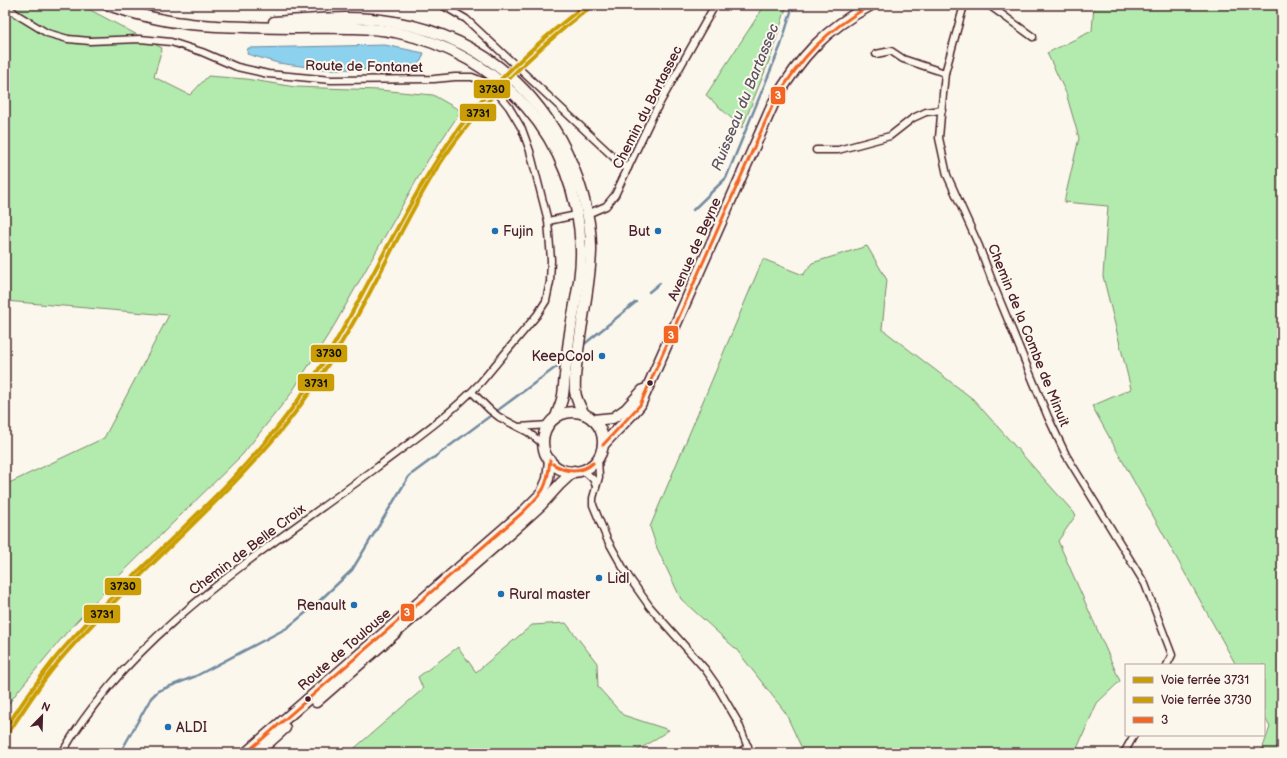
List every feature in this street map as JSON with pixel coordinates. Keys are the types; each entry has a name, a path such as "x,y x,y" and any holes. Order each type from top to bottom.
{"main road":[{"path":"108,5 142,16 184,24 356,28 394,32 425,40 452,50 482,67 505,86 523,103 542,127 560,158 572,192 581,250 570,335 570,376 577,401 584,414"},
{"name":"Avenue de Beyne","path":"603,445 640,405 774,102 784,85 798,63 815,44 833,30 871,5"},
{"path":"228,26 324,19 358,19 394,22 456,41 487,58 511,77 529,95 550,122 568,154 581,190 588,222 591,249 587,289 580,333 570,376 556,417"},
{"name":"Avenue de Beyne","path":"594,420 613,418 626,409 649,382"},
{"path":"575,412 584,414 594,420 601,432 603,445 598,458 594,463 578,470 565,470 550,460 546,453 544,438 549,424 556,417 565,413 575,412"},
{"name":"Route de Toulouse","path":"246,753 522,513 542,493 548,479 550,460"},
{"name":"Route de Toulouse","path":"257,753 510,533 541,505 560,484 578,470"}],"street":[{"name":"Route de Fontanet","path":"6,5 16,14 47,33 68,40 90,41 140,39 171,42 202,52 236,67 268,74 331,80 434,79 455,76 472,77 482,81 496,91 509,107 522,128 530,152 548,221"},
{"path":"442,5 466,18 622,165 628,168"},
{"name":"Chemin du Bartassec","path":"592,212 606,206 615,195 653,115 715,5"},
{"name":"Chemin de la Combe de Minuit","path":"964,5 945,73 939,138 947,175 979,246 1048,417 1066,455 1145,584 1172,656 1168,664"},
{"path":"989,5 1033,37"},
{"path":"876,54 891,51 903,59 945,73"},
{"path":"816,150 838,150 890,136 913,118 926,112 942,110"},
{"path":"548,221 572,216"},
{"name":"Chemin de Belle Croix","path":"62,753 93,706 134,660 181,615 222,581 432,426 472,392 537,315 546,301 550,282 551,260 548,221"},
{"path":"472,392 499,417 518,427 544,444"},
{"path":"518,427 549,424"},
{"path":"598,458 599,477 592,506 607,539 626,573 650,607 705,669 718,686 738,722 750,753"},
{"path":"578,470 593,479 596,486"},
{"path":"1124,753 1133,736"},
{"path":"739,753 748,746"}],"green space":[{"path":"5,5 81,5 162,48 154,77 190,95 208,76 246,79 295,87 379,90 433,95 461,111 428,160 335,324 290,395 242,455 118,577 67,632 5,709 5,485 104,438 169,315 5,301"},
{"path":"765,5 787,5 771,56 742,128 706,95"},
{"path":"1094,5 1282,5 1282,753 1261,753 1270,727 1265,718 1265,664 1235,664 1092,406 1131,389 1103,276 1108,206 1064,202 1079,138 1066,93 1047,53 1092,31"},
{"path":"867,246 887,280 882,329 973,399 1076,515 1058,541 1120,681 1097,703 1075,753 804,753 785,712 736,649 681,599 657,548 650,527 763,259 803,275 812,263"},
{"path":"566,623 597,663 598,687 623,715 669,730 634,753 349,753 423,689 418,677 458,647 476,672 532,625"}],"water":[{"path":"385,45 424,53 421,61 410,70 323,69 278,63 247,54 248,48"}],"waterway":[{"name":"Ruisseau du Bartassec","path":"693,210 726,178 781,45 793,5"},
{"name":"Ruisseau du Bartassec","path":"649,292 660,283"},
{"name":"Ruisseau du Bartassec","path":"582,346 636,302"},
{"name":"Ruisseau du Bartassec","path":"120,753 151,698 158,691 196,676 287,628 314,606 352,570 409,476 563,362"}],"rail line":[{"name":"3730","path":"5,729 25,698 63,649 118,591 232,479 259,450 284,419 329,353 425,179 461,125 493,87 510,70 547,36 585,5"},
{"name":"3731","path":"5,738 42,684 66,653 121,595 234,483 287,423 341,344 417,202 439,165 455,142 490,99 529,59 593,5"}],"transit line":[{"name":"3","path":"603,445 640,405 774,102 804,58 815,46 840,25 871,5"},
{"name":"3","path":"246,753 522,513 543,490 550,460"},
{"name":"3","path":"553,464 563,468 578,470 593,463"},
{"name":"3","path":"553,464 568,471 579,471 589,467 593,463"}],"place":[{"name":"Fujin","path":"495,231"},
{"name":"But","path":"658,231"},
{"name":"KeepCool","path":"602,356"},
{"name":"Lidl","path":"599,578"},
{"name":"Rural master","path":"501,594"},
{"name":"Renault","path":"354,605"},
{"name":"ALDI","path":"168,727"}]}
